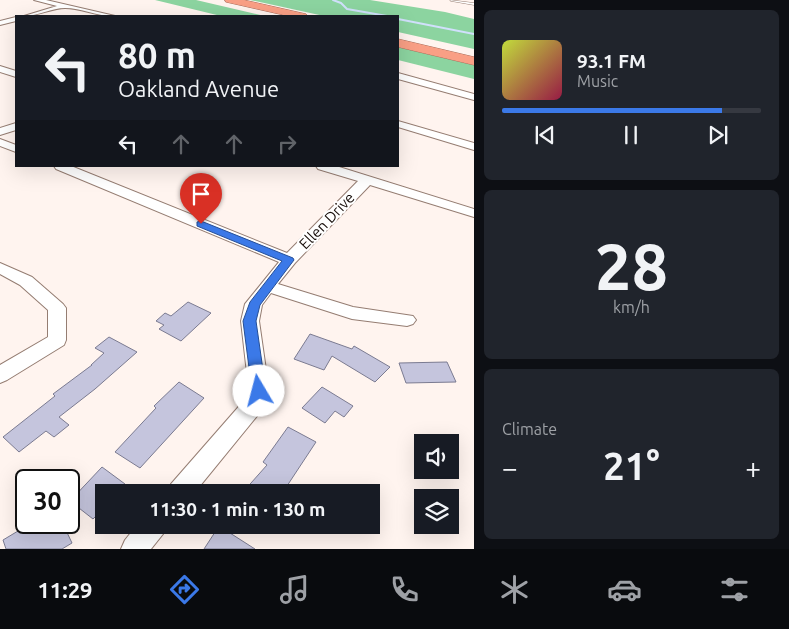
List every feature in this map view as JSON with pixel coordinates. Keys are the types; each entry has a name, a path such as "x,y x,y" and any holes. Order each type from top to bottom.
{"highway":[{"path":"226,1 278,15"},
{"path":"226,1 297,15"},
{"path":"399,38 474,55"},
{"path":"399,43 474,61"}],"street":[{"path":"37,0 107,15"},
{"path":"31,15 80,2"},
{"path":"0,24 15,19"},
{"path":"0,24 15,28"},
{"path":"0,69 15,74"},
{"path":"399,76 474,97"},
{"path":"399,124 474,147"},
{"path":"0,132 15,126"},
{"path":"0,142 15,148"},
{"path":"62,167 289,260"},
{"path":"325,167 474,213"},
{"name":"Ellen Drive","path":"187,484 249,410 259,391 250,321 254,304 289,260 367,180"},
{"path":"0,268 26,282 57,308 57,340 0,375"},
{"path":"269,287 352,313 407,320"},
{"path":"134,549 146,534"}],"lane":[{"path":"451,0 474,4"}],"green space":[{"path":"155,0 196,0 261,15 217,15"},
{"path":"250,0 370,0 445,12 474,19 474,49 399,32 399,15 319,15"},
{"path":"399,47 474,65 474,79 399,60"}],"building":[{"path":"188,302 211,313 181,341 159,329 164,325 156,321 165,313 171,316"},
{"path":"310,334 352,349 354,346 390,367 375,382 332,356 324,370 294,359"},
{"path":"109,337 137,352 95,389 59,417 69,425 54,437 46,431 19,452 3,437 55,396 53,394 92,365 104,353 95,348"},
{"path":"447,362 456,382 406,383 399,363"},
{"path":"179,382 204,398 140,468 115,452 156,408 154,406"},
{"path":"322,387 353,406 344,417 335,411 325,423 302,408"},
{"path":"288,427 316,442 288,484 250,484 267,465 263,462"},
{"path":"102,467 125,484 95,484 95,517 93,519 80,509 80,490"},
{"path":"15,533 68,534 72,543 62,549 6,549 3,540"},
{"path":"214,534 232,534 255,549 204,549"}],"waterway":[{"path":"333,0 341,3 347,9 381,15"},
{"path":"399,19 474,34"}],"route":[{"path":"201,224 289,260 254,304 250,321 259,391"}]}
